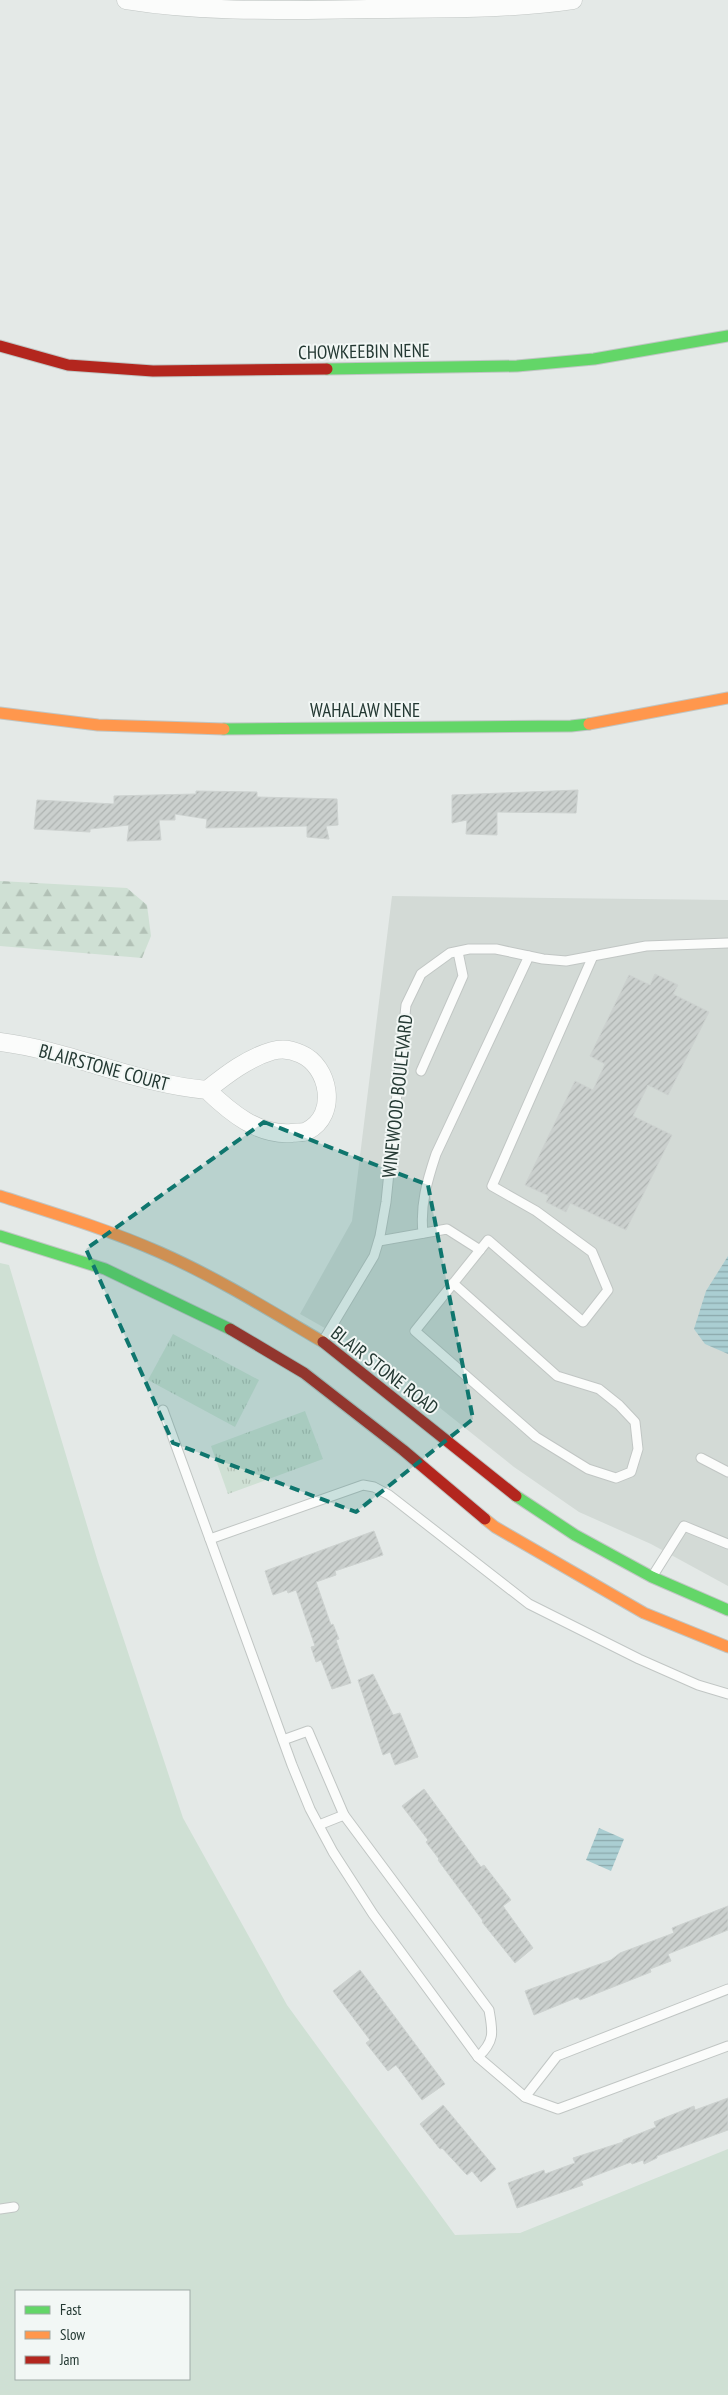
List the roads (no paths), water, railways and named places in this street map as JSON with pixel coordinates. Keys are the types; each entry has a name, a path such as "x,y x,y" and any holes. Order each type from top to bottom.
{"main road":[{"name":"CHOWKEEBIN NENE","path":"0,346 68,365 136,370 350,369 518,366 594,359 728,336"},
{"name":"WAHALAW NENE","path":"0,713 98,725 176,729 571,726 618,720 728,698"},
{"name":"BLAIR STONE ROAD","path":"0,1196 82,1222 159,1252 228,1286 320,1346 501,1486 575,1535 649,1581 728,1610"},
{"path":"0,1236 105,1269 233,1330 306,1369 495,1526 636,1604 728,1648"}],"street":[{"path":"126,0 156,5 232,10 501,8 573,0"},
{"name":"BLAIRSTONE COURT","path":"0,1042 37,1048 175,1087 207,1090"},
{"path":"274,1050 293,1050 310,1058 321,1070 327,1088 326,1105 318,1122 307,1131 282,1134 249,1124 224,1106 207,1090 252,1059 274,1050"}],"lane":[{"name":"WINEWOOD BOULEVARD","path":"320,1346 374,1256 379,1240 386,1202 406,1005 421,974 450,953 469,949 496,949 529,956 566,960 646,946 728,944"},
{"path":"421,1071 463,976 458,952"},
{"path":"423,1233 421,1218 424,1188 436,1154 529,956"},
{"path":"453,1283 557,1376 600,1389 619,1405 635,1422 638,1449 631,1472 616,1478 588,1469 536,1437 415,1331 453,1283 488,1240 583,1322 608,1290 592,1252 536,1211 492,1186 593,956"},
{"path":"379,1240 447,1229 480,1250"},
{"path":"164,1410 283,1740 319,1826 333,1852 373,1914 478,2057 525,2097 558,2109 728,2046"},
{"path":"700,1458 728,1472"},
{"path":"210,1539 363,1485 374,1487 389,1495 529,1604 639,1659 698,1685 728,1694"},
{"path":"649,1581 684,1526 728,1544"},
{"path":"283,1740 308,1731 344,1815 489,2010 492,2031 489,2047 478,2057"},
{"path":"319,1826 344,1815"},
{"path":"525,2097 557,2056 728,1990"},
{"path":"0,2209 14,2207"}],"water":[{"path":"728,1256 728,1354 705,1344 694,1329 706,1291"},
{"path":"599,1828 624,1839 611,1871 586,1860"}]}
